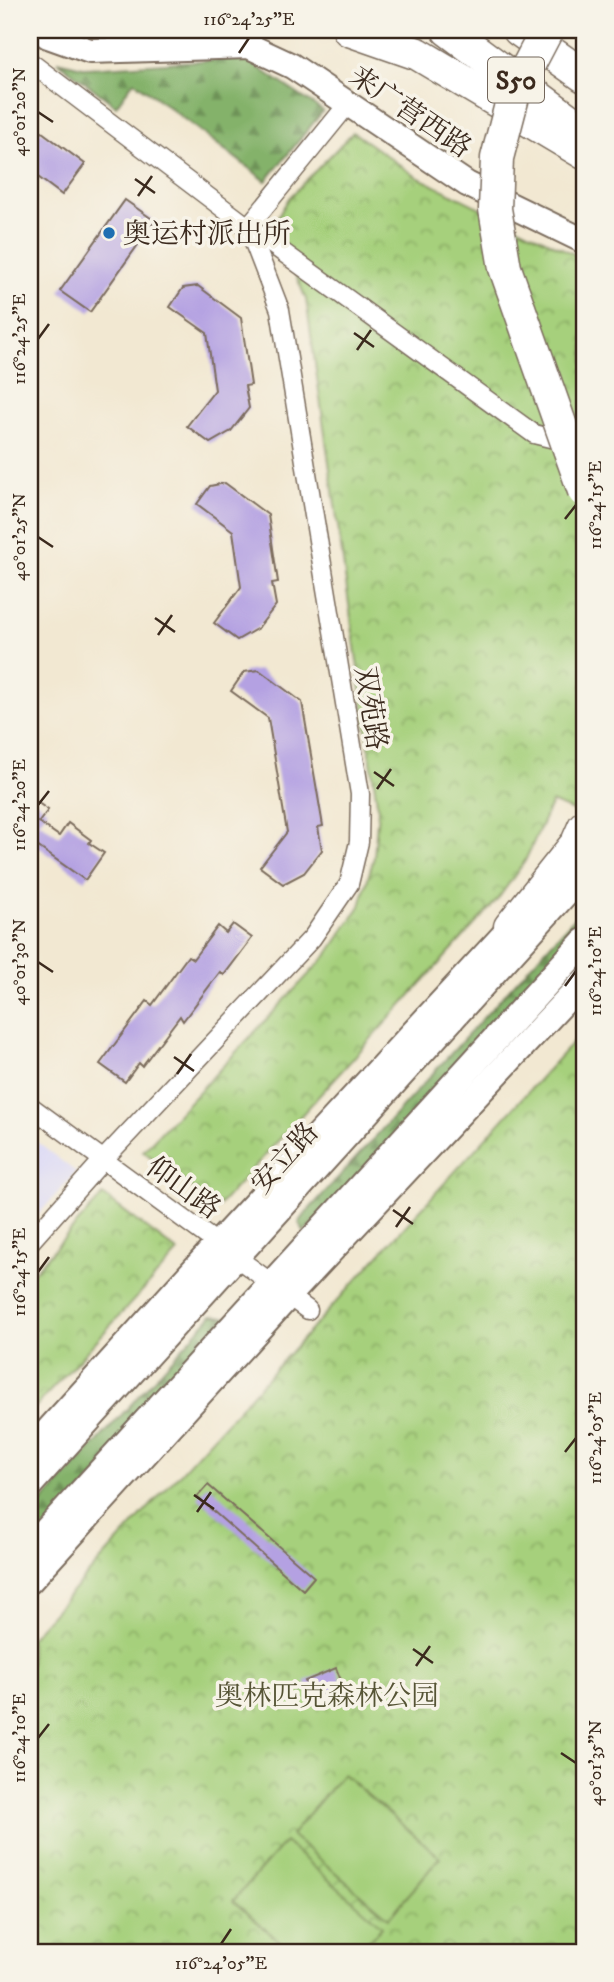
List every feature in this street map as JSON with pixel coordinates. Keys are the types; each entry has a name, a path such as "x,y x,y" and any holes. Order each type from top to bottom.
{"highway":[{"path":"349,30 418,54 584,153"},
{"name":"S50","path":"448,30 584,131"},
{"name":"S50","path":"519,30 584,76"},
{"path":"547,30 514,93 497,158 495,209 505,268 584,491"},
{"path":"510,927 577,843 584,827"}],"main road":[{"name":"安立路","path":"30,1484 227,1250 584,872"},
{"path":"30,1549 290,1296 584,942"}],"street":[{"name":"来广营西路","path":"38,30 90,51 248,46 292,66 467,184 584,241"},
{"path":"30,62 248,227 534,434 584,446"},
{"path":"248,227 348,104"},
{"name":"双苑路","path":"30,1242 103,1160 313,938 349,884 359,842 360,794 280,310 248,227"},
{"name":"安立路","path":"30,1450 227,1250 510,927 584,850"},
{"path":"30,1581 290,1296 584,981"},
{"name":"仰山路","path":"30,1106 290,1296"}],"shaded area":[{"path":"30,1137 76,1172 30,1224"}],"green space":[{"path":"244,58 323,111 266,181 134,81 116,106 57,61 87,68"},
{"path":"353,132 417,177 584,259 584,816 552,802 525,861 497,900 218,1207 143,1151 328,954 360,906 374,857 378,810 306,299 274,223 289,198"},
{"path":"584,907 584,941 304,1232 299,1223 307,1212"},
{"name":"奥林匹克森林公园","path":"584,1030 584,1952 30,1952 30,1638"},
{"path":"103,1195 178,1252 30,1413 30,1276"},
{"path":"212,1315 229,1318 30,1552 30,1516"},
{"path":"343,1774 440,1857 389,1918 291,1835"},
{"path":"285,1842 382,1926 360,1952 292,1952 233,1901"}],"building":[{"path":"30,123 85,164 62,195 30,171"},
{"path":"125,200 155,221 90,312 60,291"},
{"path":"198,286 241,318 251,385 245,386 249,408 231,431 210,443 187,426 215,390 207,333 170,307 183,288"},
{"path":"225,483 268,515 278,582 272,583 276,605 258,628 237,640 214,623 241,587 233,531 197,504 210,486"},
{"path":"259,670 302,702 323,826 318,827 322,850 304,873 283,884 260,867 287,832 268,718 231,691 244,672"},
{"path":"30,797 48,810 39,822 59,836 68,823 104,853 85,880 30,841"},
{"path":"233,924 252,938 224,975 220,972 183,1021 180,1016 142,1066 139,1063 125,1082 100,1064 147,1001 152,1005 188,956 193,959 218,926 226,933"},
{"path":"208,1485 314,1577 303,1590 197,1497"},
{"path":"336,1668 344,1688 313,1700 305,1681"}],"place":[{"name":"奥运村派出所","path":"109,233"}]}
